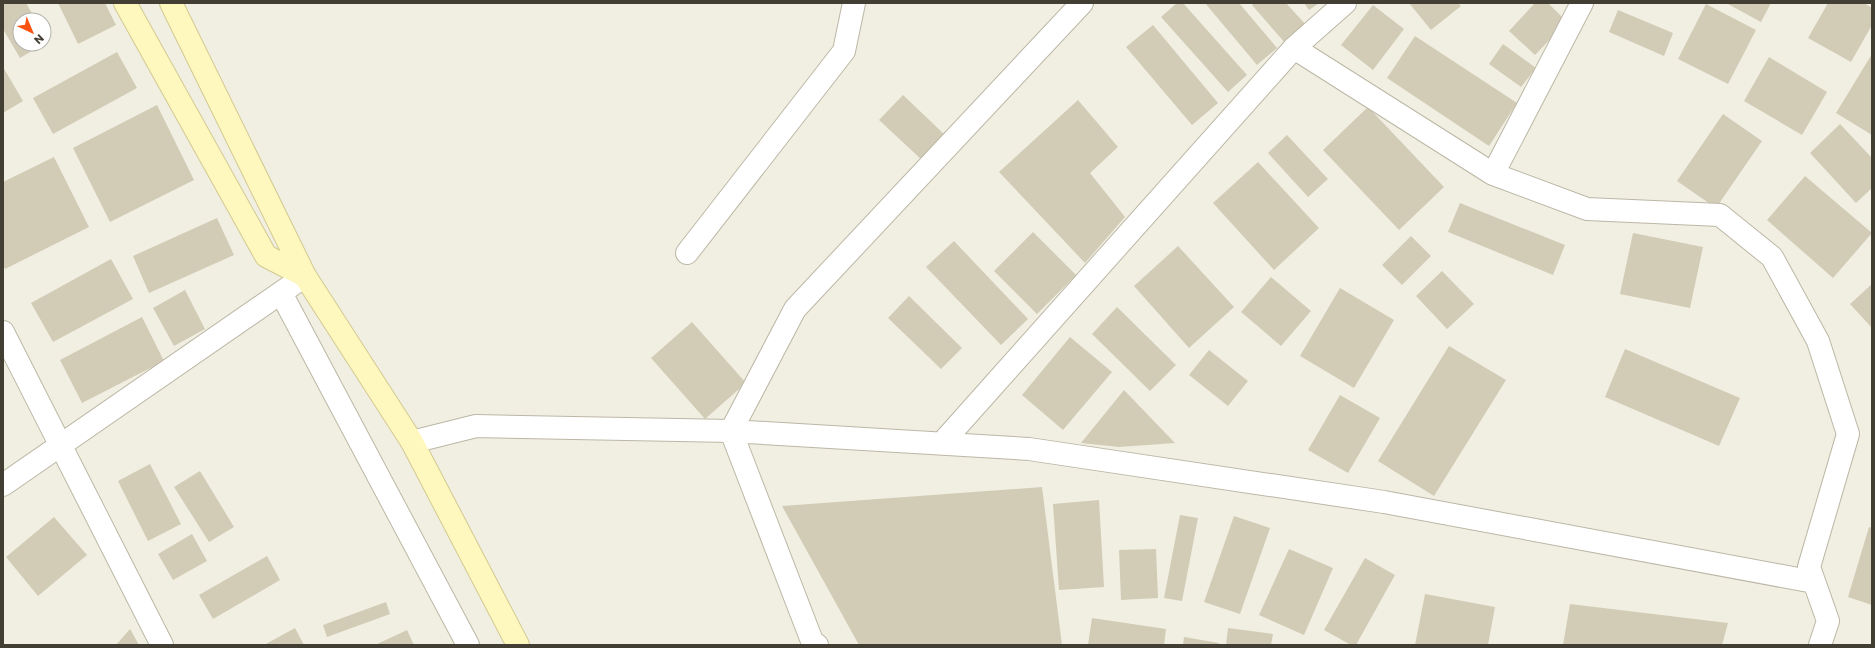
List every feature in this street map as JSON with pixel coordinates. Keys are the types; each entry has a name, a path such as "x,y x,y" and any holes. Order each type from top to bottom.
{"street":[{"path":"125,3 266,256 305,276"},
{"path":"171,3 305,276 412,442 518,645"},
{"path":"687,254 844,51 854,3"},
{"path":"817,645 812,641 730,431 795,309 1082,3"},
{"path":"942,443 1294,48 1345,3"},
{"path":"1493,174 1577,5"},
{"path":"1294,48 1493,174 1587,209 1720,215 1772,257 1818,341 1848,434 1809,567 1828,621 1820,645"},
{"path":"3,484 305,276"},
{"path":"281,293 468,645"},
{"path":"3,332 162,645"},
{"path":"412,442 476,426 730,431 1029,449 1384,502 1814,582"}],"building":[{"path":"3,3 26,3 31,12 12,12 12,44 3,29"},
{"path":"58,3 105,3 116,25 78,44"},
{"path":"1177,3 1183,3 1247,75 1228,92 1161,17"},
{"path":"1205,3 1239,3 1277,48 1257,65"},
{"path":"1254,3 1286,3 1307,26 1286,44 1252,5"},
{"path":"1304,3 1319,3 1309,10"},
{"path":"1409,3 1458,3 1461,6 1431,30"},
{"path":"1535,3 1548,3 1567,22 1535,55 1509,31"},
{"path":"1726,3 1771,3 1761,22"},
{"path":"1828,3 1864,3 1872,8 1872,25 1851,62 1808,38"},
{"path":"1706,4 1756,30 1728,84 1678,59"},
{"path":"1373,5 1404,29 1373,70 1341,45"},
{"path":"1618,10 1673,33 1664,56 1609,32"},
{"path":"1153,25 1218,103 1192,125 1126,47"},
{"path":"1415,36 1517,103 1489,146 1387,78"},
{"path":"1503,44 1536,68 1521,87 1489,64"},
{"path":"16,52 30,52 20,58"},
{"path":"117,52 137,88 53,134 33,98"},
{"path":"1872,54 1872,135 1836,113"},
{"path":"1769,57 1827,92 1802,135 1744,101"},
{"path":"3,67 23,101 3,113"},
{"path":"903,95 946,136 923,161 879,120"},
{"path":"1078,100 1118,147 1090,173 1125,217 1085,263 999,172"},
{"path":"157,105 194,180 110,222 73,148"},
{"path":"1368,107 1444,187 1399,230 1323,150"},
{"path":"1723,114 1762,141 1716,208 1677,181"},
{"path":"1840,124 1872,158 1872,188 1856,203 1810,153"},
{"path":"1287,135 1328,179 1308,197 1268,153"},
{"path":"54,157 89,227 5,269 3,265 3,182"},
{"path":"1258,162 1319,228 1274,270 1213,203"},
{"path":"1805,176 1872,233 1833,278 1767,220"},
{"path":"1460,203 1565,245 1553,275 1448,232"},
{"path":"217,218 234,255 149,293 133,256"},
{"path":"1033,232 1076,275 1037,314 994,271"},
{"path":"1633,233 1703,247 1690,308 1620,294"},
{"path":"1411,236 1431,256 1402,285 1382,265"},
{"path":"954,241 1028,319 1001,345 926,267"},
{"path":"1178,246 1234,307 1189,348 1134,286"},
{"path":"111,259 133,299 53,342 31,303"},
{"path":"1442,271 1474,304 1447,329 1416,296"},
{"path":"1271,277 1311,311 1281,346 1241,312"},
{"path":"1872,284 1872,328 1850,304"},
{"path":"1340,288 1394,320 1354,388 1300,356"},
{"path":"185,290 205,329 174,346 153,308"},
{"path":"909,296 962,348 941,369 888,318"},
{"path":"1117,307 1176,365 1150,391 1092,334"},
{"path":"142,317 164,361 82,403 60,360"},
{"path":"692,322 746,383 705,419 651,358"},
{"path":"1070,337 1112,372 1063,430 1022,395"},
{"path":"1449,346 1506,380 1434,496 1378,461"},
{"path":"1625,349 1740,398 1719,446 1605,397"},
{"path":"1209,350 1248,381 1228,406 1189,375"},
{"path":"1124,390 1175,443 1119,447 1081,443"},
{"path":"1340,395 1380,418 1348,473 1308,450"},
{"path":"150,464 181,524 148,541 118,481"},
{"path":"200,471 234,527 209,542 174,487"},
{"path":"1042,487 1062,645 859,645 782,506"},
{"path":"1099,500 1104,587 1059,590 1053,504"},
{"path":"1180,515 1198,518 1182,601 1164,598"},
{"path":"1234,516 1270,528 1240,614 1204,602"},
{"path":"54,517 87,555 38,596 6,557"},
{"path":"1869,527 1872,528 1872,605 1848,597"},
{"path":"192,534 207,561 173,580 158,554"},
{"path":"1156,549 1158,598 1121,600 1119,550"},
{"path":"1289,549 1333,568 1304,635 1259,615"},
{"path":"267,556 280,580 213,619 199,595"},
{"path":"1365,558 1395,575 1356,645 1351,645 1324,630"},
{"path":"1425,594 1495,607 1488,645 1415,645"},
{"path":"386,602 390,614 327,637 323,625"},
{"path":"1570,604 1728,623 1722,645 1563,645"},
{"path":"1092,618 1166,629 1164,645 1088,645"},
{"path":"295,628 304,645 264,645"},
{"path":"1228,628 1273,634 1271,645 1226,645"},
{"path":"130,629 139,645 116,645"},
{"path":"407,630 414,645 375,645"},
{"path":"1184,637 1219,643 1219,645 1183,645"}]}
